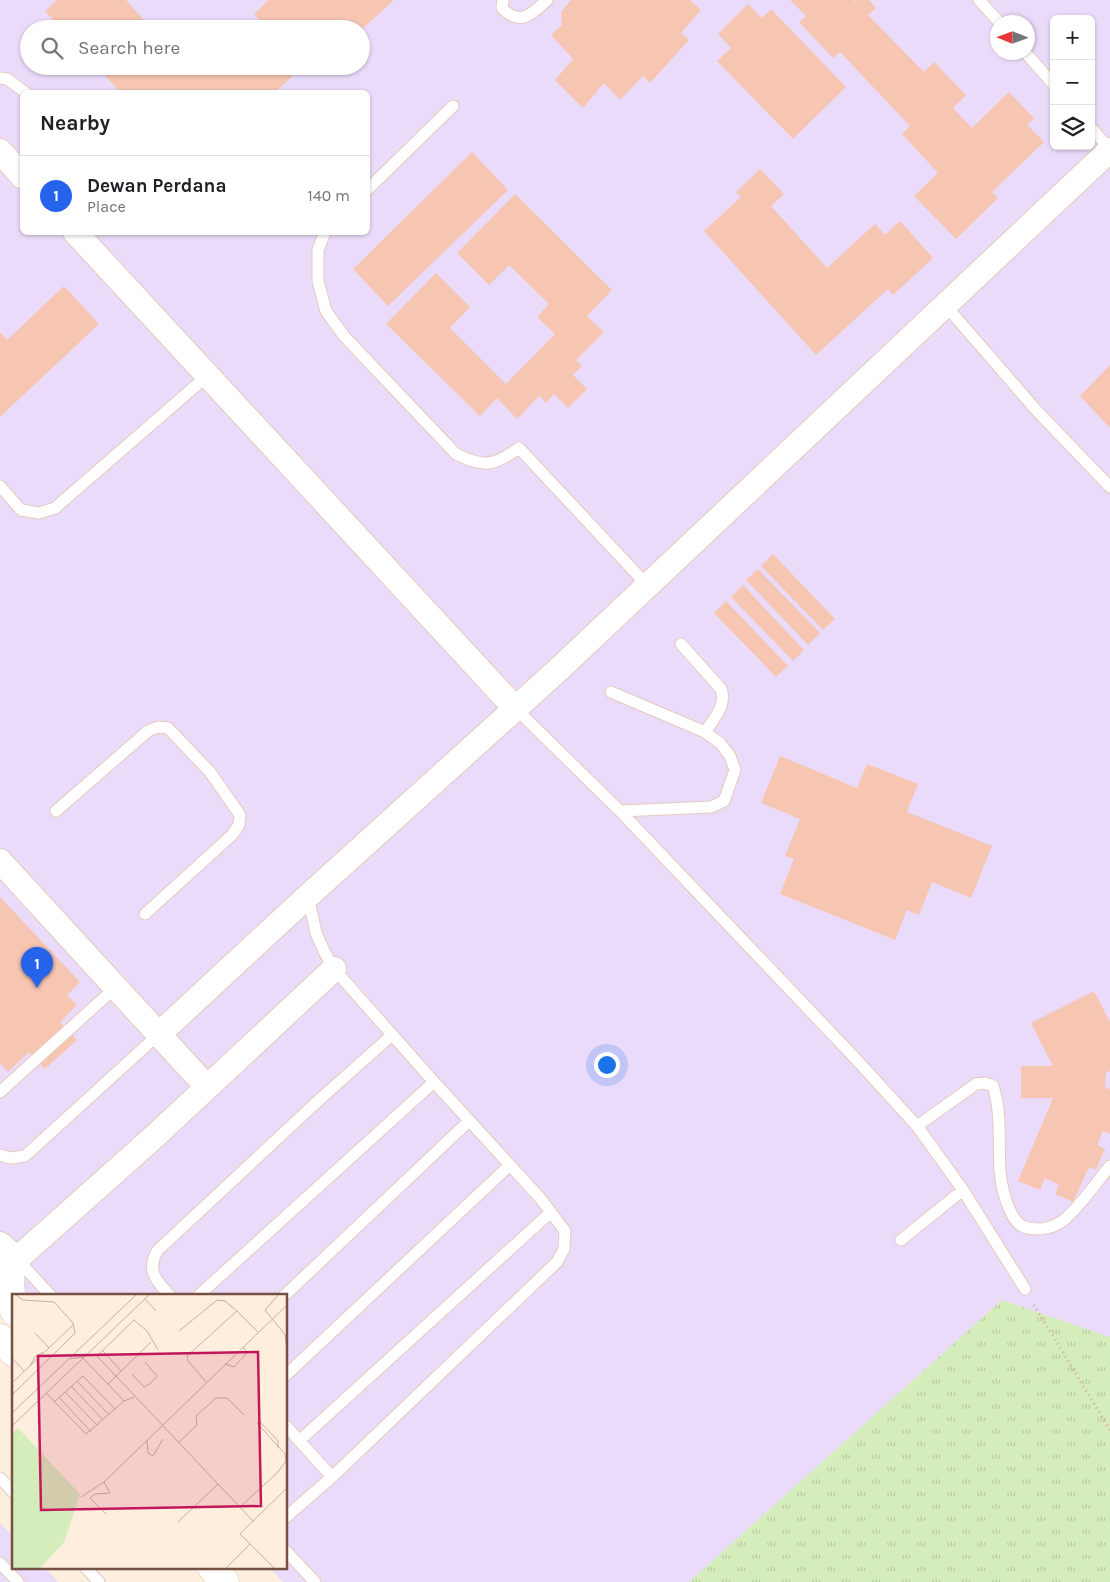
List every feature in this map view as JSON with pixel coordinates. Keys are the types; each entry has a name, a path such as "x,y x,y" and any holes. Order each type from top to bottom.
{"street":[{"path":"159,1034 647,586 1110,150"},
{"path":"0,152 20,174"},
{"path":"79,235 515,708"},
{"path":"0,860 207,1087"},
{"path":"12,1299 7,1259 207,1087 334,969"},
{"path":"0,1338 12,1351"},
{"path":"214,1570 224,1582"}],"lane":[{"path":"503,0 502,8 510,16 522,18 533,13 547,0"},
{"path":"979,0 993,15"},
{"path":"1032,60 1050,80"},
{"path":"0,78 8,79 22,90"},
{"path":"370,187 453,106"},
{"path":"1095,133 1110,150"},
{"path":"324,235 318,250 318,281 326,311 344,336 456,454 469,461 491,464 502,461 519,448 647,586"},
{"path":"946,306 1037,411 1110,487"},
{"path":"0,486 22,510 39,513 55,508 208,376"},
{"path":"681,644 721,689 724,697 706,732"},
{"path":"612,692 706,732 720,743 730,756 735,770 724,801 711,808 620,811"},
{"path":"515,708 620,811 917,1126 963,1190 1025,1290"},
{"path":"56,811 148,731 158,727 168,728 210,772 240,815 239,825 232,835 145,914"},
{"path":"288,1515 332,1477 557,1262 564,1249 565,1231 540,1198 334,969 316,933 308,896"},
{"path":"0,1092 116,987"},
{"path":"0,1155 10,1158 25,1156 159,1034"},
{"path":"168,1294 152,1271 152,1261 157,1252 319,1100 392,1035"},
{"path":"200,1294 434,1082"},
{"path":"917,1126 976,1084 985,1083 993,1086 1000,1120 1000,1170 1003,1194 1020,1225 1033,1229 1049,1228 1065,1219 1110,1166"},
{"path":"286,1294 469,1121"},
{"path":"288,1373 510,1165"},
{"path":"901,1240 963,1190"},
{"path":"299,1441 551,1212"},
{"path":"7,1259 49,1294"},
{"path":"288,1428 332,1477"},
{"path":"0,1478 12,1491"},
{"path":"288,1553 315,1582"},
{"path":"0,1564 16,1575"},
{"path":"87,1570 95,1581"}],"path":[{"path":"1025,1290 1110,1430"}],"shaded area":[{"path":"0,0 1110,0 1110,1582 283,1582 272,1570 288,1570 288,1294 16,1294 0,1277"},
{"path":"0,1523 12,1535 12,1570 47,1570 58,1582 0,1582"}],"green space":[{"path":"1002,1300 1110,1337 1110,1582 689,1582"}],"building":[{"path":"57,0 126,0 144,20 54,20 45,11"},
{"path":"269,0 394,0 370,22 370,20 259,20 254,14"},
{"path":"571,0 690,0 701,10 681,33 689,40 650,83 643,76 620,100 604,83 583,108 555,80 573,59 551,35 562,25 561,12"},
{"path":"790,0 854,0 855,2 857,0 869,0 876,8 868,15 924,72 934,62 966,95 953,108 972,128 1009,92 1034,118 1027,125 1044,142 992,192 998,198 956,239 914,196 938,173 902,134 910,126 840,52 833,58 799,22 806,16"},
{"path":"748,4 762,18 771,9 846,87 793,139 717,61 731,48 718,34"},
{"path":"104,75 294,75 277,90 118,90"},
{"path":"472,152 508,190 388,306 353,269"},
{"path":"760,169 784,194 771,206 827,268 875,224 885,235 900,221 933,258 893,295 888,289 816,355 704,231 741,197 736,192"},
{"path":"515,194 612,290 587,316 604,332 576,360 582,366 573,375 587,389 568,408 554,394 546,403 539,396 517,419 497,398 480,416 386,324 436,273 470,307 450,328 506,384 555,334 537,317 549,304 509,265 489,285 457,253"},
{"path":"64,286 99,324 0,417 0,332 7,340"},
{"path":"1110,365 1110,428 1080,396"},
{"path":"773,554 835,619 823,630 761,566"},
{"path":"758,569 820,633 808,645 746,580"},
{"path":"743,585 804,650 793,661 731,597"},
{"path":"726,601 788,666 776,677 714,613"},
{"path":"780,756 857,788 867,764 918,784 907,812 992,846 971,898 932,882 919,915 907,910 895,940 780,894 794,859 785,856 800,819 761,803"},
{"path":"0,897 80,982 67,995 77,1005 60,1022 77,1040 45,1069 29,1052 8,1072 0,1063"},
{"path":"1094,991 1110,1022 1110,1071 1106,1073 1105,1087 1110,1089 1110,1134 1103,1131 1097,1145 1105,1149 1096,1170 1089,1167 1073,1202 1055,1194 1059,1185 1045,1178 1040,1190 1018,1181 1053,1098 1021,1098 1021,1066 1053,1066 1031,1023"}],"place":[{"name":"Dewan Perdana","path":"37,988"}]}
